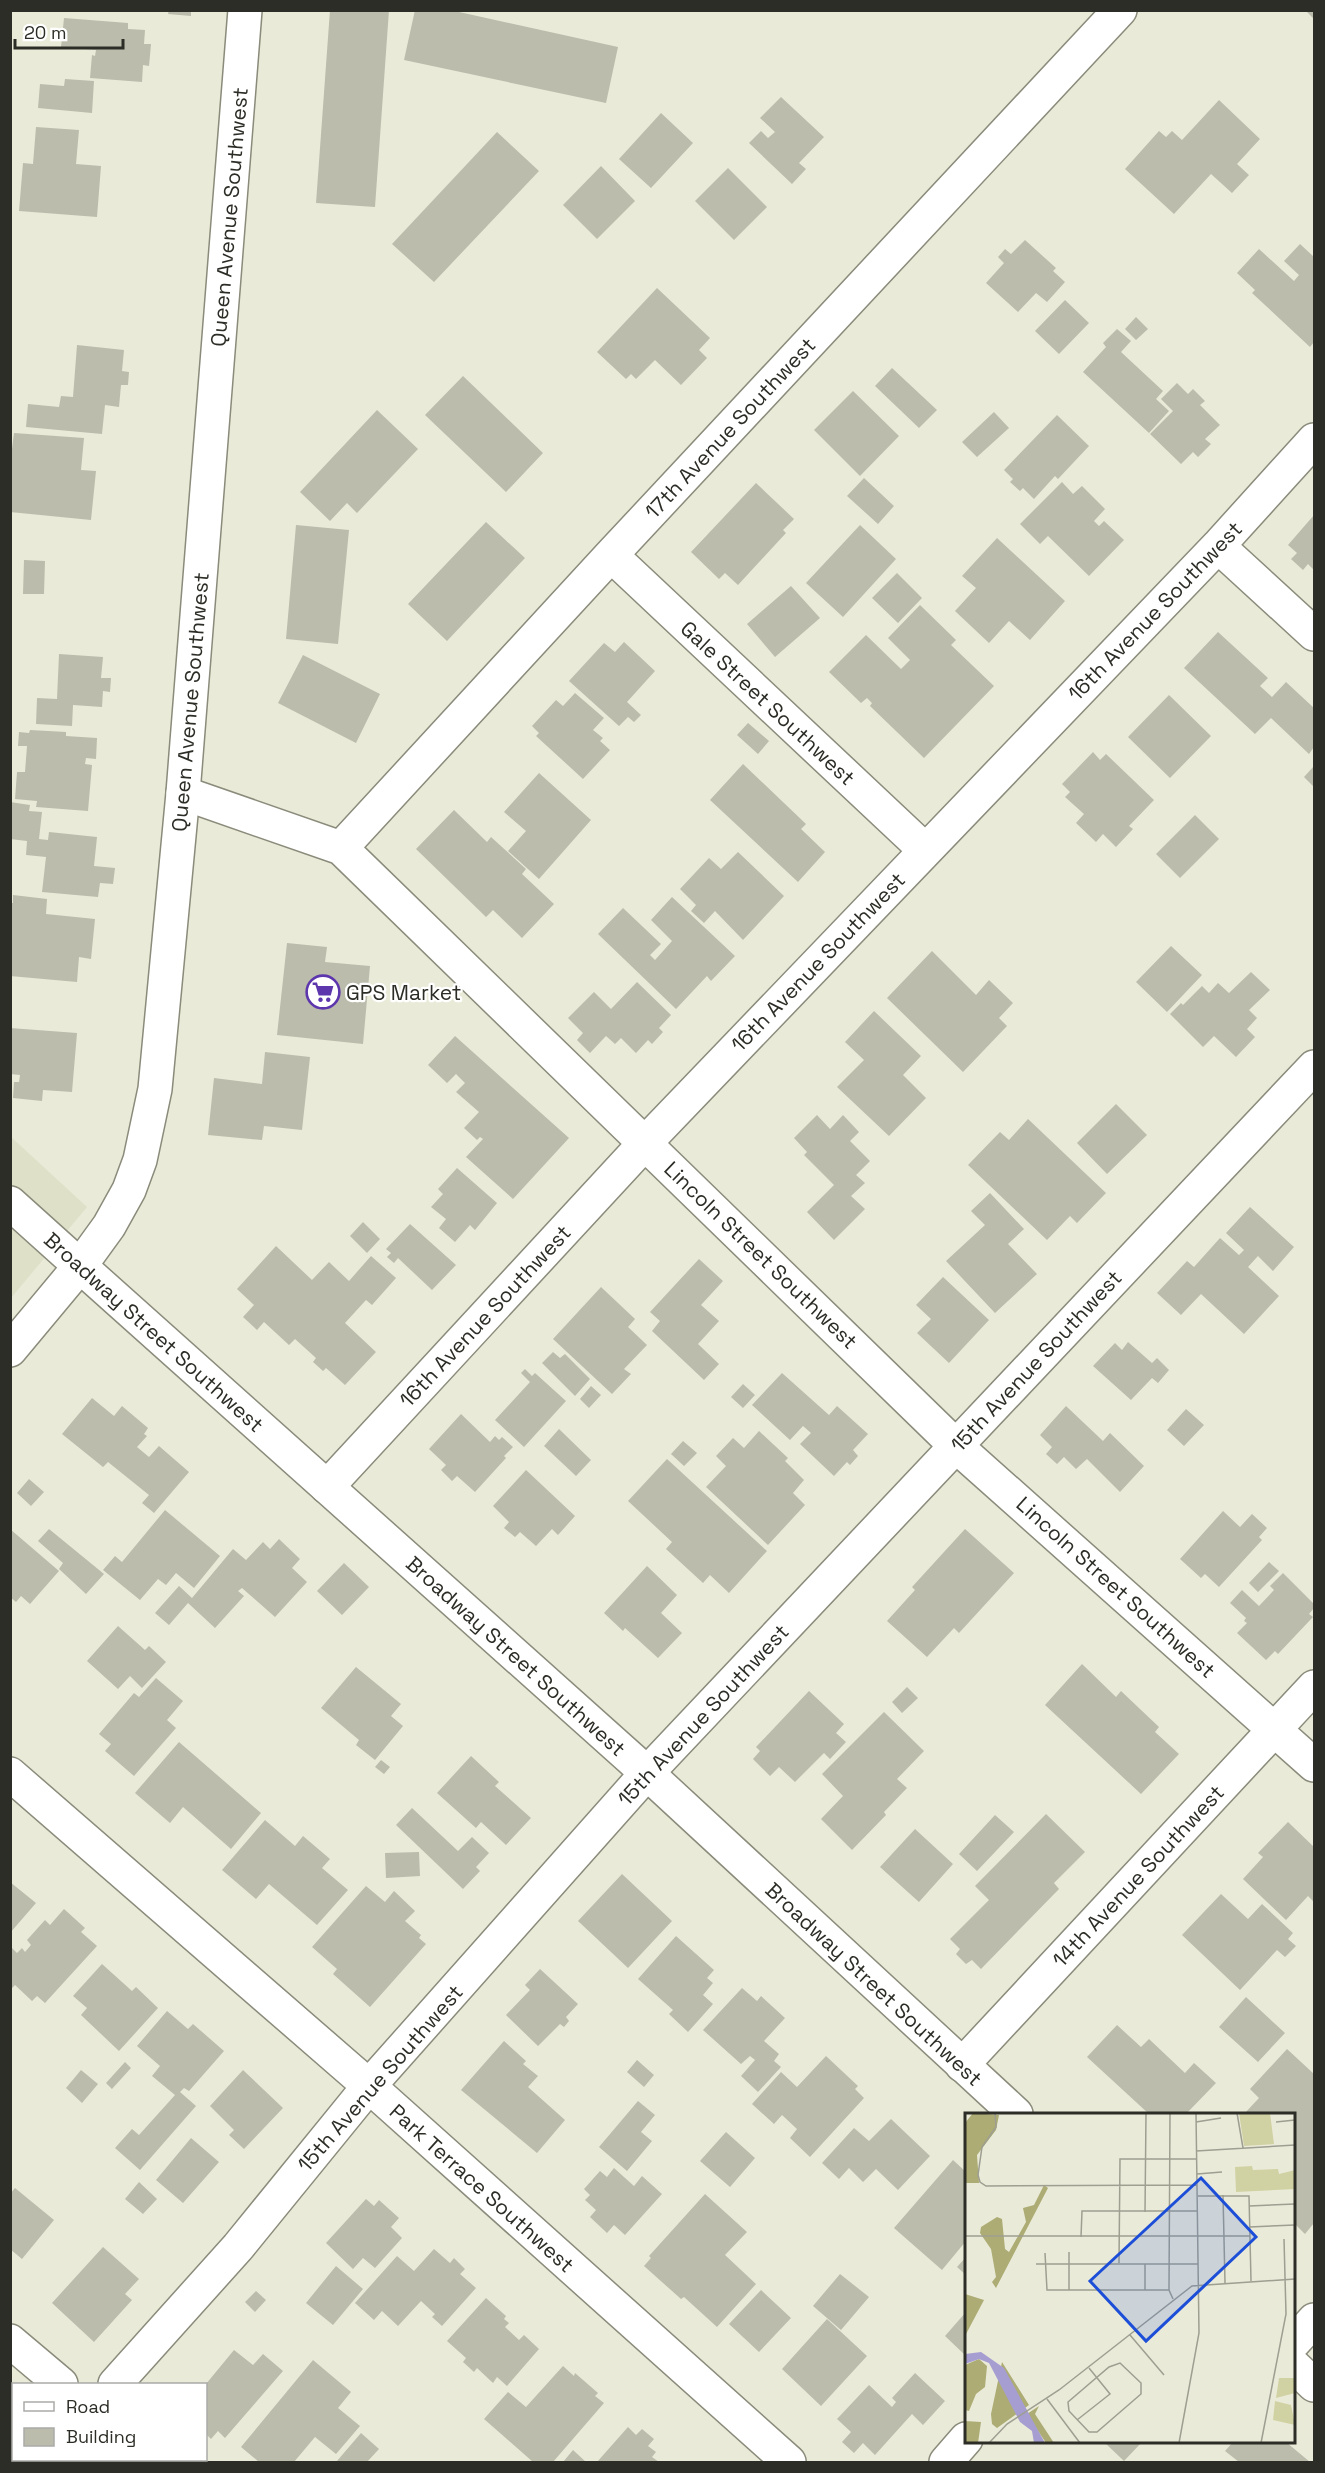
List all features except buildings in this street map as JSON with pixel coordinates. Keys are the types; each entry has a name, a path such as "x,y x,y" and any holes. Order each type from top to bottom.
{"street":[{"name":"Queen Avenue Southwest","path":"10,1350 81,1266 109,1226 129,1190 140,1160 149,1124 155,1089 183,793 245,10"},
{"name":"17th Avenue Southwest","path":"341,848 1120,10"},
{"name":"16th Avenue Southwest","path":"327,1487 646,1142 1218,546 1314,440"},
{"path":"1218,546 1314,634"},
{"name":"Gale Street Southwest","path":"611,555 925,850"},
{"name":"Lincoln Street Southwest","path":"183,793 341,848 646,1142 956,1446 1314,1765"},
{"name":"15th Avenue Southwest","path":"117,2383 238,2247 369,2086 648,1773 1314,1067"},
{"name":"Broadway Street Southwest","path":"10,1203 648,1773 1014,2113"},
{"name":"14th Avenue Southwest","path":"962,2065 1314,1687"},
{"name":"Park Terrace Southwest","path":"10,1774 369,2086 789,2463"},
{"path":"1295,2340 1314,2320"},
{"path":"10,2341 59,2383"},
{"path":"1295,2368 1314,2385"},
{"path":"946,2463 965,2440"}],"shaded area":[{"path":"10,1136 87,1207 11,1298 10,1298"}],"place":[{"name":"GPS Market","path":"323,992"}]}
